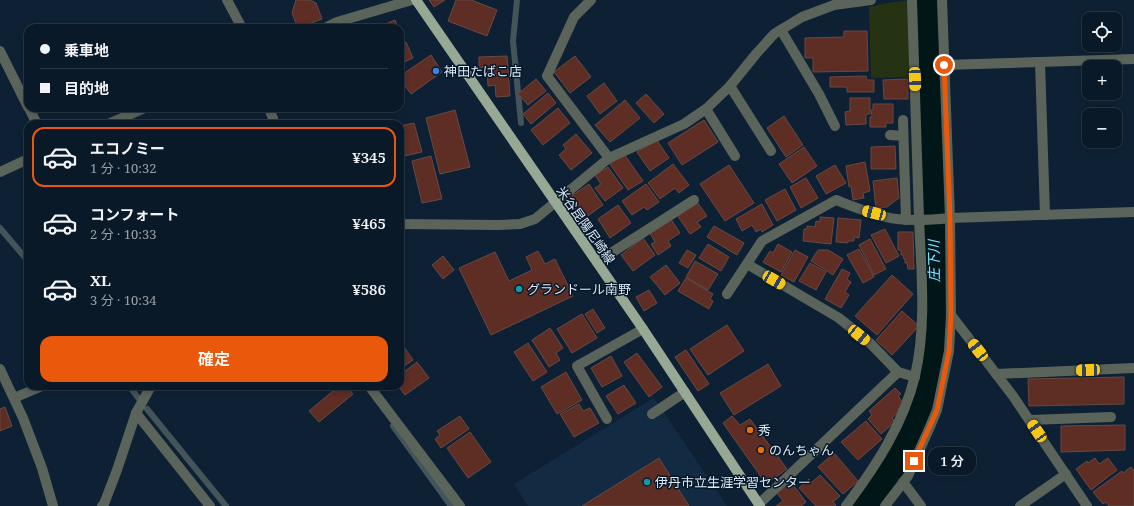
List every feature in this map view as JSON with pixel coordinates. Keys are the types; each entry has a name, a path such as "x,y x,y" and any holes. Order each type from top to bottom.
{"main road":[{"name":"米谷昆陽尼崎線","path":"416,0 643,329 760,505"}],"street":[{"path":"227,0 240,24"},
{"path":"341,24 412,0"},
{"path":"591,0 574,17 546,76 609,158"},
{"path":"404,224 498,225 520,224 535,219 609,158 684,124 706,109 730,86 774,34 802,17 834,5 846,2 871,0"},
{"path":"846,506 879,460 902,417 914,377 920,341 922,314 922,220 912,0"},
{"path":"885,506 908,476 937,410 949,351 951,315 946,219 942,0"},
{"path":"781,30 819,94 835,126"},
{"path":"0,51 24,99"},
{"path":"944,65 1134,59"},
{"path":"1040,62 1045,215"},
{"path":"730,86 771,151"},
{"path":"706,109 735,156"},
{"path":"117,120 136,112"},
{"path":"903,120 906,220"},
{"path":"890,135 903,136"},
{"path":"0,172 24,161"},
{"path":"596,262 694,200"},
{"path":"727,294 762,241 836,200 864,210 896,219 906,220 1134,212"},
{"path":"747,264 839,318 870,343 898,372 914,377"},
{"path":"951,315 1013,396 1087,506"},
{"path":"608,419 577,366 643,329"},
{"path":"996,374 1134,368"},
{"path":"0,369 23,418 42,468 53,506"},
{"path":"760,505 898,372"},
{"path":"14,398 33,390"},
{"path":"103,505 118,470 136,413 149,390"},
{"path":"372,390 460,506"},
{"path":"652,414 684,392"},
{"path":"136,413 210,506"},
{"path":"1030,420 1111,417"},
{"path":"1020,506 1066,474"},
{"path":"903,482 921,506"}],"shaded area":[{"path":"654,398 727,506 528,506 514,484"}],"green space":[{"path":"911,0 912,77 871,78 869,7"}],"building":[{"path":"296,0 310,0 316,3 322,19 309,24 296,24 292,13"},
{"path":"429,0 445,0 434,7"},
{"path":"456,0 471,0 497,10 487,36 448,21"},
{"path":"395,20 396,24 386,24"},
{"path":"844,31 867,31 868,71 813,72 813,58 805,58 805,38 844,37"},
{"path":"406,42 413,58 404,62 404,43"},
{"path":"431,55 442,72 411,94 404,84 404,73"},
{"path":"507,56 510,96 496,97 495,85 488,86 487,67 479,68 479,57"},
{"path":"575,56 591,77 570,93 554,72"},
{"path":"866,76 867,80 874,80 874,92 847,92 847,87 830,87 830,77"},
{"path":"536,79 546,91 528,105 518,94"},
{"path":"908,79 908,99 884,99 883,80"},
{"path":"604,83 617,101 600,114 587,96"},
{"path":"548,93 556,103 531,124 523,114"},
{"path":"646,94 664,114 654,123 636,103"},
{"path":"850,98 870,98 870,114 866,114 866,124 846,125 845,112 850,111"},
{"path":"625,100 640,118 610,142 595,125"},
{"path":"873,104 893,104 893,123 886,123 886,127 870,127 870,117 872,117 871,110 873,110"},
{"path":"558,108 570,123 543,145 531,130"},
{"path":"455,110 470,167 440,174 426,118"},
{"path":"784,116 803,145 786,157 767,128"},
{"path":"704,120 718,142 682,165 668,143"},
{"path":"414,123 422,152 404,156 404,125"},
{"path":"576,134 592,153 571,170 559,155 566,149 563,145"},
{"path":"656,139 669,158 650,171 637,152"},
{"path":"895,146 896,169 871,169 871,147"},
{"path":"804,147 817,166 792,183 779,164"},
{"path":"624,154 643,181 628,190 610,164"},
{"path":"431,156 442,199 422,203 412,161"},
{"path":"865,162 870,191 863,193 864,198 853,200 851,186 849,187 846,166"},
{"path":"673,164 689,185 679,193 675,188 660,199 648,183"},
{"path":"729,165 754,203 725,221 700,184"},
{"path":"835,165 846,183 826,194 816,176"},
{"path":"608,167 623,188 605,201 595,188 601,184 595,175"},
{"path":"806,178 818,198 801,208 790,187"},
{"path":"897,178 899,198 887,207 876,208 873,181"},
{"path":"589,184 603,205 582,220 567,199"},
{"path":"646,184 659,202 647,210 644,207 632,215 622,201"},
{"path":"785,189 796,210 777,221 765,200"},
{"path":"697,202 707,216 697,222 701,227 690,234 677,215"},
{"path":"762,204 773,225 762,232 761,229 756,232 752,225 742,231 736,219"},
{"path":"618,205 631,223 610,238 598,219"},
{"path":"820,217 834,218 831,244 803,241 804,229 807,229 807,226 815,227 816,221 820,222"},
{"path":"838,218 861,220 859,238 854,237 854,241 848,241 848,243 836,242"},
{"path":"671,219 680,233 668,241 671,246 658,255 651,244 655,242 650,233"},
{"path":"714,226 744,243 737,255 707,237"},
{"path":"885,229 899,256 886,263 871,235"},
{"path":"898,232 913,232 914,269 908,269 903,255 901,255 901,250 898,250"},
{"path":"643,238 655,255 633,271 621,255"},
{"path":"870,239 886,269 874,275 859,245"},
{"path":"708,244 729,257 721,271 699,258"},
{"path":"778,244 792,252 781,272 763,262 770,251 773,253"},
{"path":"859,249 874,277 863,283 847,255"},
{"path":"687,250 696,255 688,268 679,263"},
{"path":"795,250 808,257 794,282 781,275"},
{"path":"818,250 828,250 843,259 833,275 811,261"},
{"name":"グランドール南野","path":"538,251 545,264 555,259 573,296 491,335 459,268 495,252 509,281 532,270 526,257"},
{"path":"443,256 454,270 443,279 432,265"},
{"path":"695,261 718,274 708,290 686,277"},
{"path":"810,263 826,272 816,290 799,281"},
{"path":"666,265 680,283 665,295 650,277"},
{"path":"842,269 850,273 847,279 851,282 845,292 849,295 841,308 825,299"},
{"path":"892,275 913,294 877,335 855,316"},
{"path":"686,278 713,294 710,299 713,301 709,309 678,291"},
{"path":"649,290 657,303 644,311 636,297"},
{"path":"593,309 605,328 597,333 585,314"},
{"path":"902,311 919,326 892,355 876,340"},
{"path":"582,314 597,338 572,353 557,329"},
{"path":"727,325 744,351 708,375 690,349"},
{"path":"550,328 563,348 556,353 560,360 549,367 532,340"},
{"path":"528,343 547,372 533,381 514,352"},
{"path":"404,347 413,360 404,366"},
{"path":"686,350 709,384 698,391 675,357"},
{"path":"637,353 662,387 649,397 624,362"},
{"path":"611,356 622,376 602,387 591,368"},
{"path":"417,362 429,378 405,395 401,390 404,390 404,372"},
{"path":"768,364 781,386 734,415 720,393"},
{"path":"566,372 582,400 557,414 541,387"},
{"path":"1124,377 1124,404 1029,406 1028,379"},
{"path":"624,385 636,403 618,414 606,396"},
{"path":"895,388 901,394 898,396 904,404 898,409 900,411 892,418 895,422 881,434 868,419 872,415 869,411"},
{"path":"334,390 350,390 353,394 319,422 309,411"},
{"path":"579,404 583,411 590,408 599,423 574,437 560,414"},
{"path":"5,407 12,426 0,431 0,409"},
{"path":"460,416 469,429 441,448 435,439 440,435 437,431"},
{"path":"732,416 740,425 750,419 787,469 766,484 723,423"},
{"path":"866,421 882,439 858,460 841,442"},
{"path":"1125,425 1125,450 1061,452 1061,426"},
{"path":"470,432 491,462 468,478 447,448"},
{"path":"834,453 858,481 843,494 818,467"},
{"name":"伊丹市立生涯学習センター","path":"659,458 689,506 582,506"},
{"path":"1095,458 1099,464 1108,458 1117,470 1091,490 1076,469 1087,461 1088,463"},
{"path":"1131,467 1134,471 1134,505 1109,506 1106,502 1103,504 1093,492 1122,471 1123,473"},
{"path":"820,475 840,496 833,502 836,505 835,506 816,506 799,488 809,479 811,483"},
{"path":"791,482 806,502 801,506 776,506 783,501 777,493"}],"waterway":[{"path":"517,0 513,41 521,123"},
{"name":"庄下川","path":"867,506 914,433 931,380 935,322 933,168 928,0"},
{"path":"0,228 24,256"},
{"path":"132,390 139,399"},
{"path":"147,409 226,506"},
{"path":"393,426 451,506"}],"place":[{"name":"神田たばこ店","path":"436,71"},
{"name":"グランドール南野","path":"519,289"},
{"name":"秀","path":"750,430"},
{"name":"のんちゃん","path":"761,450"},
{"name":"伊丹市立生涯学習センター","path":"647,482"}],"route":[{"path":"914,461 937,410 949,351 951,315 950,218 944,65"}]}
